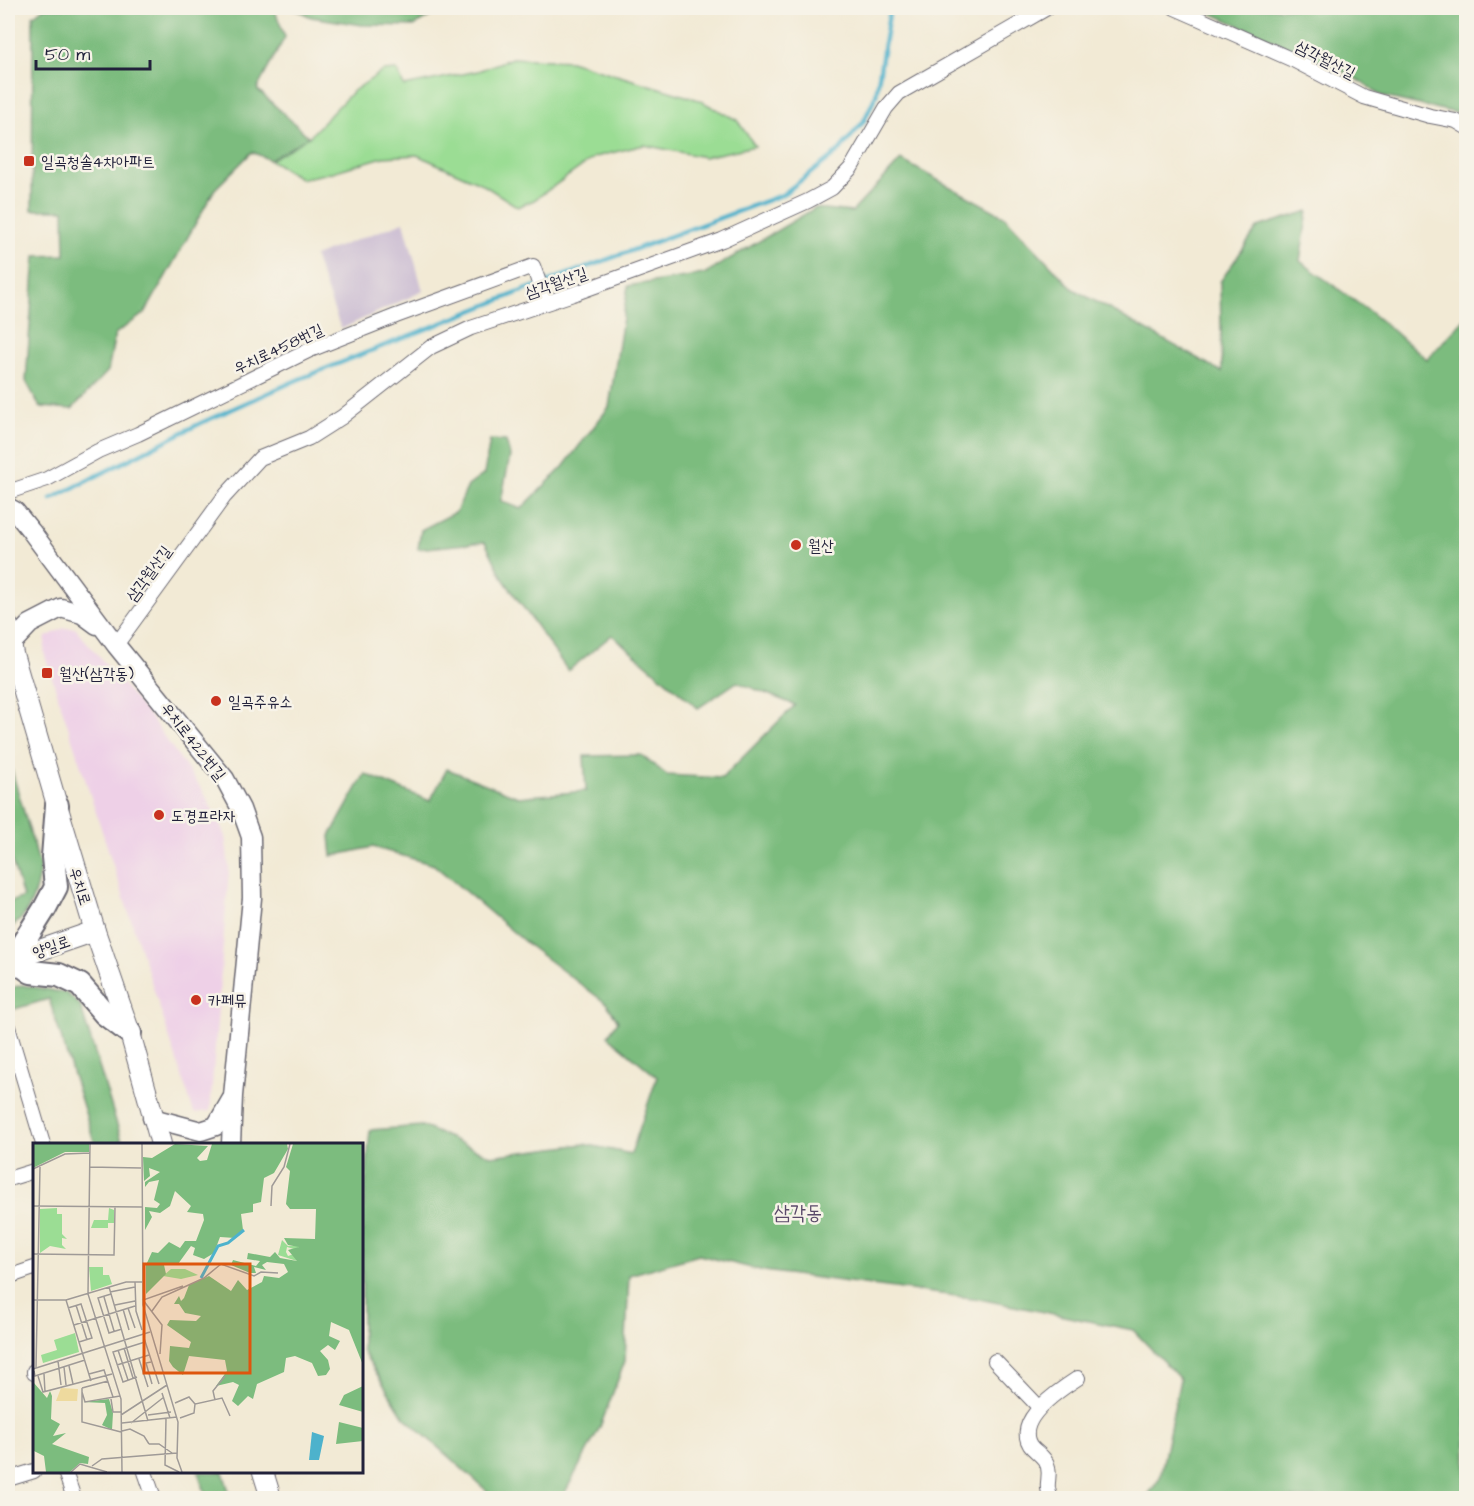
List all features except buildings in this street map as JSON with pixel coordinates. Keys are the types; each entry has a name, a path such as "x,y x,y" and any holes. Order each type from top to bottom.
{"main road":[{"name":"우치로","path":"9,635 57,806 95,932 130,1033 161,1143"},
{"path":"57,806 53,857 56,887 45,908 10,960 31,972 59,975 80,985 105,1014 130,1033"},
{"name":"양일로","path":"10,960 95,932"},
{"path":"263,1473 271,1498"}],"street":[{"name":"삼각월산길","path":"112,639 224,497 260,458 309,438 431,347 471,328 722,240 831,188 851,168 886,108 899,93 1047,8"},
{"name":"삼각월산길","path":"1175,8 1293,60 1364,97 1456,121 1467,127"},
{"name":"우치로458번길","path":"8,492 47,479 98,451 138,434 310,350 533,266 546,302"},
{"name":"우치로422번길","path":"8,507 15,511 31,531 112,639 225,779 241,809 251,837 252,898 233,1096 231,1143"},
{"path":"9,635 61,608 82,614 112,639"},
{"path":"8,1027 43,1143"},
{"path":"8,1078 21,1074"},
{"path":"152,1118 201,1131 216,1126 233,1096"},
{"path":"8,1179 33,1171"},
{"path":"8,1278 33,1268"},
{"path":"995,1361 1039,1407"},
{"path":"1052,1498 1046,1487 1048,1466 1041,1455 1030,1446 1026,1435 1029,1424 1039,1407 1078,1378"},
{"path":"8,1479 33,1471"},
{"path":"65,1473 74,1498"},
{"path":"146,1473 154,1498"}],"shaded area":[{"path":"404,222 423,291 341,329 314,256"},
{"path":"64,628 75,628 151,718 203,791 225,834 229,869 210,1111 194,1113 44,653 46,637"}],"green space":[{"path":"43,8 274,8 285,37 257,89 309,137 270,160 252,152 215,189 145,313 115,334 108,371 72,409 40,407 26,381 35,256 65,255 64,210 32,210 33,16"},
{"path":"293,8 444,8 414,26 362,25 311,17"},
{"path":"1204,8 1466,8 1466,115 1384,97 1347,73 1204,10"},
{"path":"512,58 570,61 699,100 737,120 755,146 704,157 644,145 595,157 534,200 518,207 482,184 417,155 383,157 301,179 270,160 309,137 352,92 383,71 397,70 404,86 478,71"},
{"path":"901,160 1004,216 1073,289 1222,372 1220,282 1258,227 1308,211 1300,261 1370,312 1427,359 1466,318 1466,1498 1146,1498 1160,1478 1180,1379 1133,1330 979,1299 764,1271 699,1255 629,1275 625,1361 600,1427 562,1498 495,1498 404,1417 363,1352 363,1212 370,1130 422,1126 491,1156 584,1144 631,1154 657,1077 608,1036 618,1021 607,1004 531,947 434,865 373,847 332,856 330,836 365,774 430,801 447,769 518,797 586,791 584,756 641,755 667,775 722,778 795,705 737,682 698,708 612,635 568,671 504,580 485,542 418,549 421,530 456,512 468,486 484,474 490,440 506,441 510,456 501,501 521,509 563,467 609,407 628,286 704,274 815,208 852,212"},
{"path":"8,758 40,866 32,902 22,917 8,928 8,903 23,897 8,848"},
{"path":"22,985 66,993 80,1005 123,1143 95,1143 49,999 8,1011 8,989"},
{"path":"198,1473 223,1473 231,1498 207,1498"}],"waterway":[{"path":"51,499 201,423 297,380 525,290 782,195 838,152 864,121 876,95 890,8"}],"place":[{"name":"일곡청솔4차아파트","path":"29,161"},
{"name":"월산","path":"796,545"},
{"name":"월산(삼각동)","path":"47,673"},
{"name":"일곡주유소","path":"216,701"},
{"name":"도경프라자","path":"159,815"},
{"name":"카페뮤","path":"196,1000"}],"district":[{"name":"삼각동","path":"798,1212"}]}
